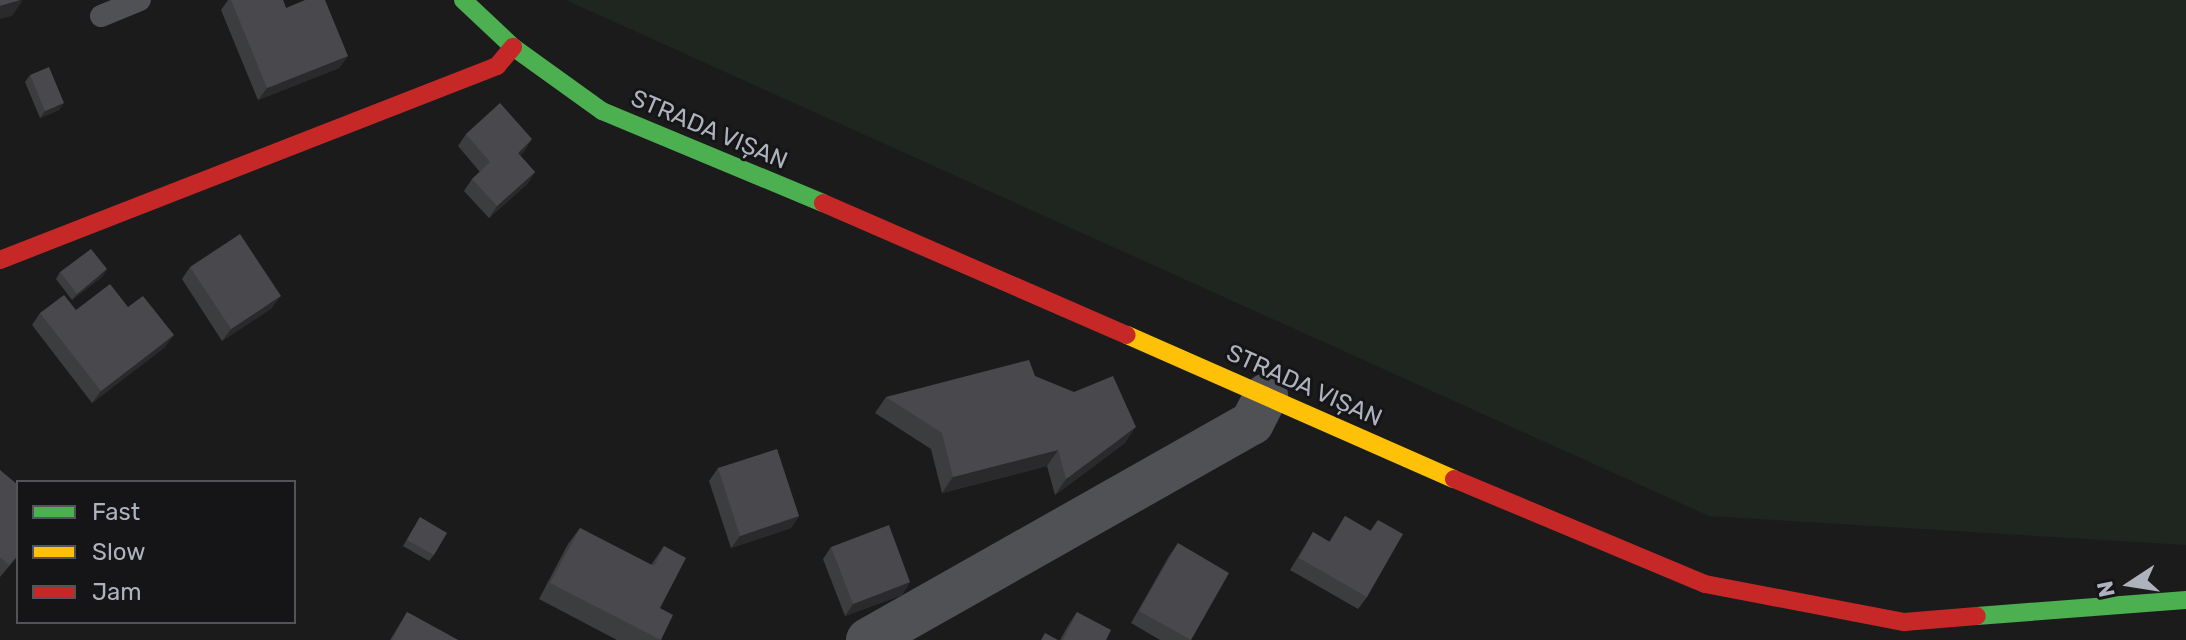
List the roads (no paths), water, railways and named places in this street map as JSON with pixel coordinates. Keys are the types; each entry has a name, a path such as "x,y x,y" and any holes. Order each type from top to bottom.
{"street":[{"name":"STRADA VIȘAN","path":"463,0 513,47 602,111 867,221 1705,584 1904,622 2186,600"},
{"path":"0,260 497,66 513,47"},
{"path":"868,640 1252,423 1266,395"}],"lane":[{"path":"101,16 140,0"}]}
